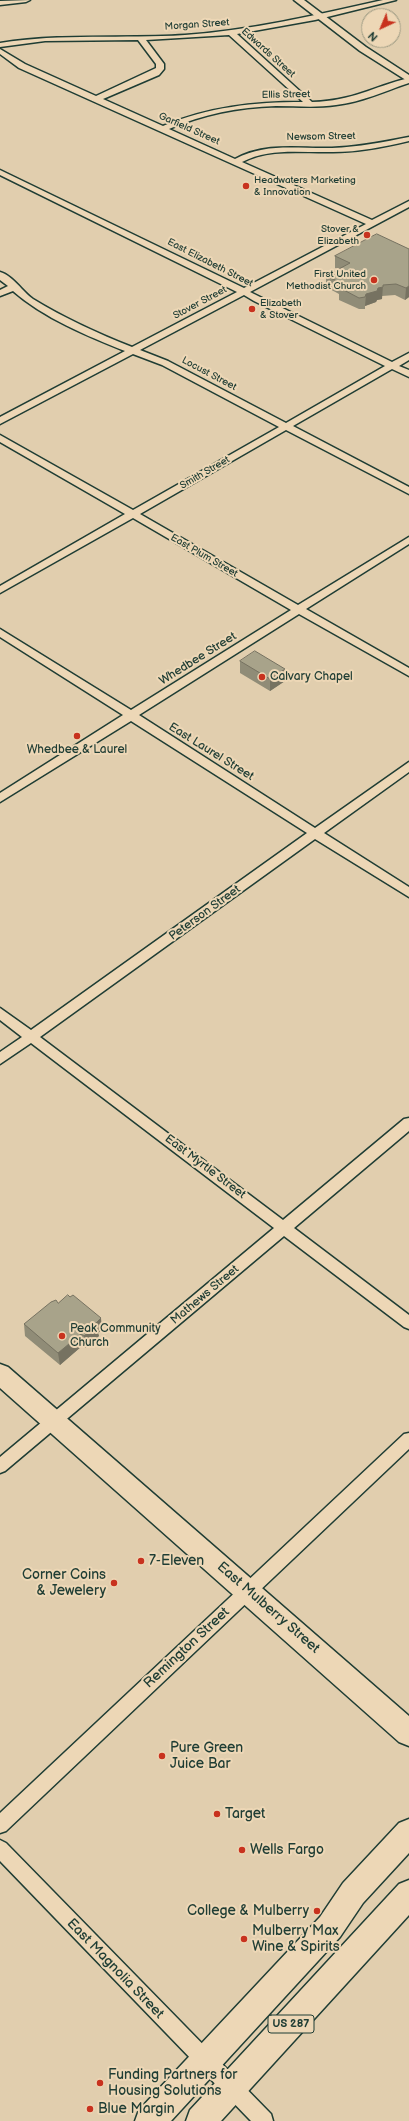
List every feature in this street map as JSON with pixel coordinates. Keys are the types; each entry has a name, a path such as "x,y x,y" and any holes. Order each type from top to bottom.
{"highway":[{"name":"East Mulberry Street","path":"0,1374 409,1733"},
{"name":"US 287","path":"150,2121 330,1927 353,1894 409,1833"},
{"name":"US 287","path":"201,2121 409,1894"}],"street":[{"path":"0,3 26,0"},
{"path":"298,0 363,49 409,79"},
{"name":"Morgan Street","path":"0,45 56,39 140,38 230,33 319,17 392,0"},
{"name":"Edwards Street","path":"230,33 311,105"},
{"path":"97,99 156,73 160,69 160,64 140,38"},
{"name":"Garfield Street","path":"0,51 22,66 371,223"},
{"name":"Ellis Street","path":"163,129 196,116 226,109 262,105 311,105 336,103 364,98 409,79"},
{"name":"Newsom Street","path":"236,162 248,155 270,150 354,148 409,139"},
{"name":"East Elizabeth Street","path":"0,172 409,374"},
{"name":"Stover Street","path":"0,421 409,204"},
{"name":"Locust Street","path":"0,275 43,308 101,338 165,363 409,491"},
{"path":"0,294 14,287"},
{"name":"Smith Street","path":"0,590 409,356"},
{"name":"East Plum Street","path":"0,438 409,672"},
{"name":"Whedbee Street","path":"0,798 409,540"},
{"name":"East Laurel Street","path":"0,632 409,893"},
{"name":"Peterson Street","path":"0,1059 409,766"},
{"name":"East Myrtle Street","path":"0,1013 409,1323"},
{"name":"Mathews Street","path":"0,1466 409,1123"},
{"name":"Remington Street","path":"0,1825 409,1439"},
{"name":"East Magnolia Street","path":"0,1849 205,2062 264,2121"}],"building":[{"name":"First United Methodist Church","path":"377,234 409,249 409,286 406,288 396,284 383,285 383,287 378,288 377,291 366,294 365,297 359,298 340,288 342,283 326,276 350,263 335,256"},
{"path":"255,651 285,669 270,679 240,661"},
{"name":"Peak Community Church","path":"68,1295 70,1297 73,1295 101,1318 96,1323 98,1324 84,1336 81,1334 58,1353 24,1324 51,1302 56,1300 58,1303"}],"place":[{"name":"Headwaters Marketing & Innovation","path":"246,186"},
{"name":"Stover & Elizabeth","path":"367,235"},
{"name":"First United Methodist Church","path":"374,280"},
{"name":"Elizabeth & Stover","path":"252,309"},
{"name":"Calvary Chapel","path":"262,677"},
{"name":"Whedbee & Laurel","path":"77,736"},
{"name":"Peak Community Church","path":"62,1336"},
{"name":"7-Eleven","path":"141,1561"},
{"name":"Corner Coins & Jewelery","path":"114,1583"},
{"name":"Pure Green Juice Bar","path":"162,1756"},
{"name":"Target","path":"217,1814"},
{"name":"Wells Fargo","path":"242,1850"},
{"name":"College & Mulberry","path":"317,1911"},
{"name":"Mulberry Max Wine & Spirits","path":"244,1939"},
{"name":"Funding Partners for Housing Solutions","path":"100,2083"},
{"name":"Blue Margin","path":"90,2109"}]}
